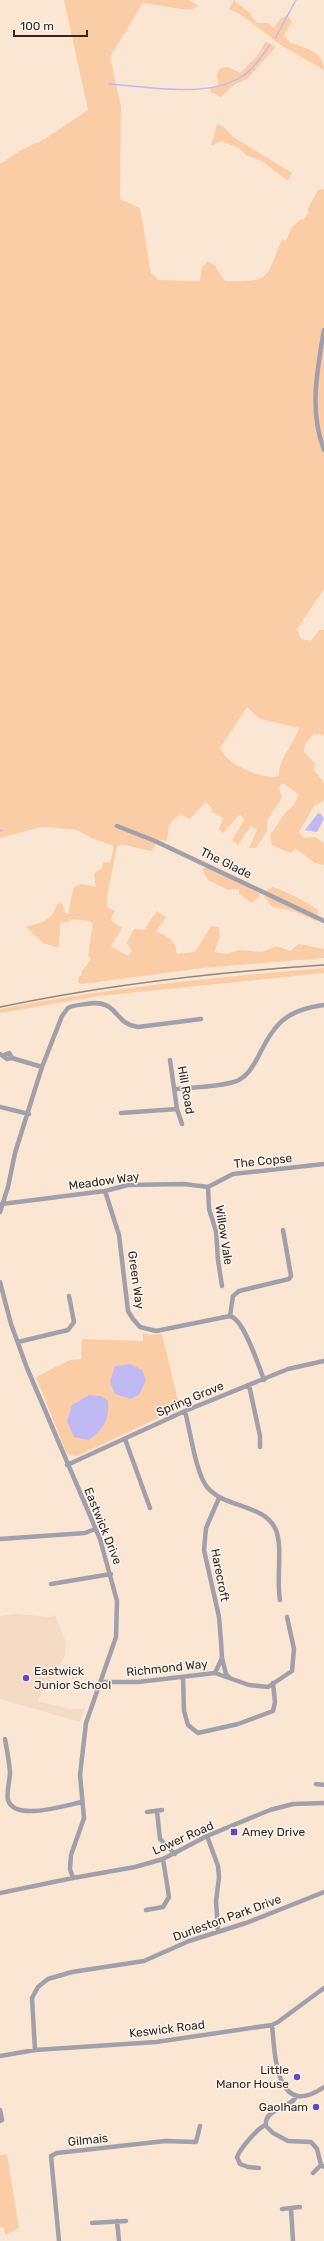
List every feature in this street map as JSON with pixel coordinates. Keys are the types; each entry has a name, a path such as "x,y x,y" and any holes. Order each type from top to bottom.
{"street":[{"path":"324,330 315,398 318,435 324,450"},
{"name":"The Glade","path":"117,826 155,840 324,921"},
{"path":"0,1212 15,1153 29,1114 42,1067 62,1016 71,1006 101,1002 111,1007 128,1024 138,1027 201,1019"},
{"path":"176,1089 240,1080 250,1070 272,1030 281,1020 300,1010 324,1005"},
{"path":"2,1054 7,1059 12,1058 42,1067"},
{"name":"Hill Road","path":"170,1060 176,1089 177,1109 182,1124"},
{"path":"0,1106 29,1114"},
{"path":"121,1113 177,1109"},
{"name":"The Copse","path":"208,1187 233,1174 324,1164"},
{"name":"Meadow Way","path":"2,1204 105,1191 128,1185 191,1184 208,1187"},
{"name":"Willow Vale","path":"208,1187 209,1209 216,1230 218,1260 222,1286"},
{"name":"Green Way","path":"105,1191 119,1235 127,1306 136,1323 146,1329 156,1331 230,1316"},
{"path":"264,1380 251,1345 236,1319 230,1316 233,1296 238,1291 289,1279 291,1276 283,1230"},
{"name":"Eastwick Drive","path":"0,1282 18,1342 67,1465 96,1529 111,1574 117,1601 116,1637 86,1723 80,1774 84,1818 71,1855 70,1869 73,1878"},
{"path":"18,1342 68,1330 74,1322 69,1296"},
{"name":"Spring Grove","path":"67,1465 185,1411 300,1366 324,1361"},
{"path":"250,1386 260,1436 260,1446"},
{"path":"185,1411 201,1475 207,1487 219,1498 253,1510 273,1525 278,1543 277,1581 280,1600"},
{"path":"125,1439 150,1508"},
{"name":"Harecroft","path":"219,1498 206,1528 204,1550 219,1617 222,1658 226,1674 231,1679"},
{"path":"0,1539 86,1533 96,1529"},
{"path":"52,1584 111,1574"},
{"name":"Richmond Way","path":"101,1682 138,1682 215,1673 249,1685 268,1687 292,1671 294,1649 287,1617"},
{"name":"Harecroft","path":"215,1673 222,1658"},
{"path":"183,1677 184,1711 188,1725 198,1733 238,1724 273,1711 275,1702 273,1683"},
{"path":"5,1739 10,1770 7,1798 10,1804 18,1810 28,1812 82,1802"},
{"path":"316,1784 324,1786"},
{"name":"Lower Road","path":"0,1894 73,1878 135,1867 163,1859 207,1836 284,1806 324,1803"},
{"path":"147,1812 159,1810 160,1839 175,1854"},
{"path":"207,1836 218,1866 219,1877 216,1901 218,1932"},
{"path":"146,1910 163,1907 169,1897 163,1859"},
{"name":"Durleston Park Drive","path":"35,2050 31,2004 35,1993 42,1983 58,1975 72,1972 144,1962 189,1941 257,1919 324,1892"},
{"name":"Keswick Road","path":"0,2056 35,2050 156,2042 272,2025 324,1988"},
{"path":"272,2025 279,2078 284,2088 296,2096 311,2094 324,2087"},
{"path":"296,2096 293,2101 270,2115 266,2120 266,2125 273,2133 288,2141 307,2141 316,2147 322,2166 313,2173"},
{"path":"0,2110 2,2120 0,2121"},
{"path":"259,2168 243,2166 238,2161 237,2157 254,2134 261,2127 266,2125"},
{"name":"Gilmais","path":"59,2241 51,2156 57,2153 165,2142 196,2142 200,2126"},
{"path":"282,2208 300,2207"},
{"path":"291,2208 293,2241"},
{"path":"117,2221 119,2241"},
{"path":"92,2223 126,2221"}],"shaded area":[{"path":"64,0 189,0 199,6 189,10 143,3 110,57 121,107 120,199 140,208 151,273 158,280 200,281 202,267 208,261 215,266 225,281 251,281 259,279 269,271 282,239 286,241 292,227 301,219 303,220 309,212 307,210 318,190 324,189 324,589 297,629 301,639 310,641 320,630 324,630 324,735 314,734 305,744 304,752 315,763 314,770 324,783 324,800 314,806 299,832 304,838 315,837 324,843 324,865 315,863 296,849 290,853 272,845 270,835 285,813 293,806 299,795 283,783 279,788 282,798 267,821 267,831 256,848 249,848 257,830 251,826 238,845 232,840 244,820 240,814 223,833 219,829 223,818 212,812 211,807 206,802 190,819 180,814 171,822 166,841 159,840 151,851 121,844 117,847 107,896 107,907 115,911 110,920 122,928 111,946 128,956 132,951 127,943 134,929 147,930 145,928 157,911 166,917 156,932 171,939 175,945 177,954 195,952 211,926 219,927 220,937 214,952 226,954 239,950 262,952 277,946 290,951 299,944 324,949 324,958 203,968 82,984 78,983 79,976 81,976 82,971 91,959 88,955 93,924 89,921 70,919 69,922 60,923 59,948 43,943 26,927 49,918 55,910 57,904 62,903 65,913 69,914 69,907 74,887 82,884 96,887 94,874 101,868 104,862 110,863 114,846 91,838 77,830 56,828 41,827 0,838 0,164 21,150 45,139 88,110","holes":["247,707 260,719 299,728 281,764 279,776 263,776 245,770 229,760 220,748"]},
{"path":"234,0 250,13 257,23 268,23 274,28 280,19 287,15 292,22 284,36 291,43 312,51 317,55 321,59 324,70 279,44 240,14 229,9"},
{"path":"266,41 276,47 247,79 235,84 221,97 211,92 210,88 218,85 217,74 221,68 228,67 240,73 257,56"},
{"path":"217,124 224,127 233,137 292,173 288,181 262,161 246,155 239,148 221,141 211,146"},
{"path":"318,813 321,814 324,819 317,832 305,830"},
{"path":"206,867 259,893 259,897 252,903 239,894 239,889 228,890 208,880 202,869"},
{"path":"273,887 296,897 318,910 316,921 296,912 271,906 264,897 268,889"},
{"path":"324,968 324,973 99,996 0,1013 0,1009 121,989 202,979"},
{"path":"143,1333 151,1335 162,1334 180,1408 77,1456 67,1454 36,1377 70,1360 81,1359 82,1339 143,1341"},
{"path":"130,1364 142,1370 146,1380 139,1395 130,1399 115,1394 110,1382 115,1366"},
{"path":"89,1395 101,1396 108,1401 108,1413 107,1419 102,1428 89,1440 74,1437 67,1421 72,1405"},
{"name":"Eastwick Junior School","path":"16,1614 50,1617 55,1615 66,1642 65,1656 37,1701 71,1709 85,1709 80,1722 0,1699 0,1616"},
{"path":"7,2154 19,2228 5,2235 4,2227 0,2227 0,2155"}],"waterway":[{"path":"275,39 296,0"},
{"path":"109,84 179,90 215,87 230,82 248,72 270,45"}],"railway":[{"path":"0,1007 80,992 161,980 243,971 324,965"}],"place":[{"name":"Eastwick Junior School","path":"26,1678"},
{"name":"Amey Drive","path":"234,1832"},
{"name":"Little Manor House","path":"297,2077"},
{"name":"Gaolham","path":"316,2107"}]}
